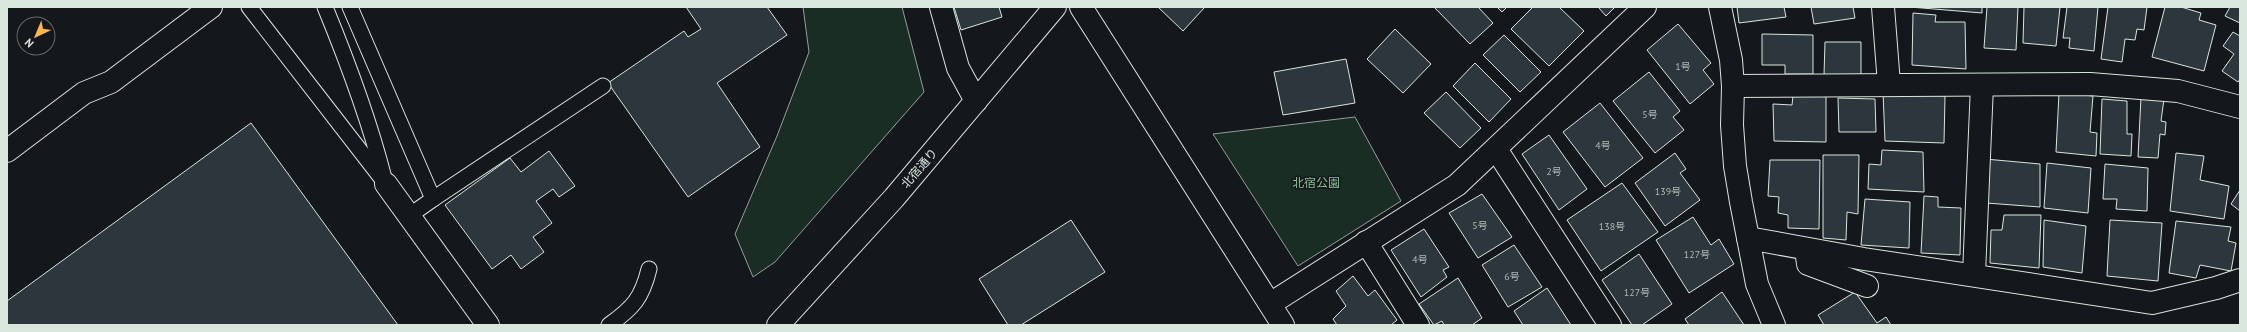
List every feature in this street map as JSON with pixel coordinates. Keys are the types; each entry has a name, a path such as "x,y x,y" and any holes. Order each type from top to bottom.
{"street":[{"path":"7,152 84,93 111,82 211,7"},
{"path":"941,7 958,68 976,102"},
{"name":"北宿通り","path":"787,322 976,102 1055,7"},
{"path":"1081,7 1283,325"},
{"path":"1270,304 1457,185 1645,7"},
{"path":"1720,7 1732,60 1732,125 1735,166 1757,284 1774,325"},
{"path":"1883,7 1889,84"},
{"path":"1733,86 2090,84 2135,86 2178,91 2240,107"},
{"path":"1974,274 1982,85"},
{"path":"1496,149 1610,325"},
{"path":"386,184 488,325"},
{"path":"1748,238 1806,249 1974,274 2152,303 2216,288 2240,280"},
{"path":"1366,242 1418,325"},
{"path":"1806,249 1808,264 1867,286"}],"lane":[{"path":"249,7 386,184"},
{"path":"325,7 357,84 374,136 386,184"},
{"path":"350,7 433,199"},
{"path":"409,216 603,86"},
{"path":"609,325 628,311 644,290 649,269"}],"green space":[{"path":"803,7 902,7 924,92 775,262 753,277 735,234 777,136 809,52"},
{"name":"北宿公園","path":"1355,117 1401,201 1298,266 1213,134"}],"building":[{"path":"686,7 767,7 787,35 717,83 760,147 688,197 608,83 684,31 688,37 701,29"},
{"path":"954,7 999,7 1002,17 961,30"},
{"path":"1158,7 1205,7 1183,31"},
{"path":"1434,7 1478,7 1493,23 1470,44"},
{"path":"1497,7 1507,7 1502,12"},
{"path":"1533,7 1559,7 1584,31 1549,66 1511,29"},
{"path":"1598,7 1615,7 1606,16"},
{"path":"1737,7 1784,7 1786,17 1739,23"},
{"path":"1811,7 1853,7 1855,18 1814,24"},
{"path":"1910,7 1982,7 1982,13"},
{"path":"1987,7 2018,7 2016,50 1984,48"},
{"path":"2024,7 2060,7 2056,46 2023,43"},
{"path":"2067,7 2098,7 2094,51 2069,48 2070,38 2063,38"},
{"path":"2108,7 2147,7 2144,30 2137,29 2135,40 2125,39 2122,62 2101,59"},
{"path":"2165,7 2181,7 2201,13 2199,20 2216,25 2204,71 2152,57"},
{"path":"2230,7 2240,7 2240,23 2225,16"},
{"path":"1913,13 1936,15 1935,22 1965,22 1966,69 1912,65"},
{"path":"1678,24 1711,63 1703,70 1714,84 1690,104 1647,50"},
{"path":"1395,29 1431,64 1403,93 1367,59"},
{"path":"2233,32 2240,36 2240,79 2238,82 2222,71 2234,54 2223,46"},
{"path":"1762,34 1813,35 1813,74 1785,74 1785,65 1762,65"},
{"path":"1504,35 1541,72 1520,92 1483,55"},
{"path":"1825,42 1861,42 1861,76 1824,75"},
{"path":"1346,59 1355,103 1283,115 1274,72"},
{"path":"1475,63 1511,99 1489,122 1453,86"},
{"path":"1649,72 1680,111 1673,117 1684,130 1655,153 1613,101"},
{"path":"1446,92 1481,128 1460,148 1424,113"},
{"path":"1883,92 1945,96 1944,143 1885,141"},
{"path":"2059,93 2093,96 2090,132 2097,133 2096,156 2056,152"},
{"path":"1793,96 1826,96 1826,142 1774,141 1773,104 1792,105"},
{"path":"2141,97 2164,99 2161,121 2166,122 2165,135 2160,134 2158,158 2138,157"},
{"path":"1838,98 1875,99 1876,132 1839,132"},
{"path":"2102,99 2127,101 2127,134 2132,134 2131,156 2100,154"},
{"path":"1600,103 1643,158 1605,187 1563,132"},
{"path":"251,123 398,325 7,325 7,301"},
{"path":"1549,135 1587,189 1559,210 1522,154"},
{"path":"1882,150 1923,152 1924,192 1868,189 1869,164 1881,165"},
{"path":"549,151 575,186 559,197 553,189 536,201 552,223 533,237 544,252 521,269 511,255 492,269 445,205 510,158 521,172"},
{"path":"1675,153 1686,169 1680,173 1700,200 1665,226 1635,183"},
{"path":"2176,153 2204,156 2200,180 2229,186 2224,219 2170,211"},
{"path":"1823,155 1859,155 1858,214 1847,212 1846,240 1823,238"},
{"path":"1985,159 2040,164 2040,207 1986,203"},
{"path":"1770,160 1820,160 1819,229 1788,228 1788,215 1778,213 1779,197 1768,196"},
{"path":"2047,163 2091,168 2088,213 2044,208"},
{"path":"2105,164 2148,168 2147,211 2116,209 2117,199 2103,199"},
{"path":"1622,183 1658,232 1601,271 1567,220"},
{"path":"2240,190 2240,211 2231,204"},
{"path":"1482,194 1512,237 1478,258 1449,213"},
{"path":"1924,196 1938,197 1938,207 1961,208 1960,255 1921,253"},
{"path":"1865,199 1910,202 1909,248 1861,245"},
{"path":"2004,215 2041,215 2039,268 1990,263 1991,230 2002,230"},
{"path":"1693,217 1711,245 1719,239 1734,264 1689,293 1656,240"},
{"path":"1071,220 1105,272 1021,325 1008,325 979,279"},
{"path":"2044,220 2086,226 2082,273 2043,267"},
{"path":"2110,220 2162,223 2158,281 2107,276"},
{"path":"2176,221 2231,227 2228,241 2236,243 2231,271 2200,265 2196,278 2169,273"},
{"path":"1424,229 1449,267 1443,270 1447,277 1421,297 1391,250"},
{"path":"1514,245 1542,287 1508,307 1482,265"},
{"path":"1639,254 1672,304 1642,325 1632,325 1602,280"},
{"path":"1353,276 1368,296 1375,290 1397,320 1391,325 1337,325 1333,319 1346,306 1336,291"},
{"path":"1458,278 1482,318 1472,325 1444,325 1442,321 1434,325 1419,304"},
{"path":"1547,288 1571,325 1523,325 1514,311"},
{"path":"1722,292 1744,325 1689,325 1685,319"},
{"path":"1855,292 1877,323 1886,317 1891,325 1824,325 1818,315"}]}
